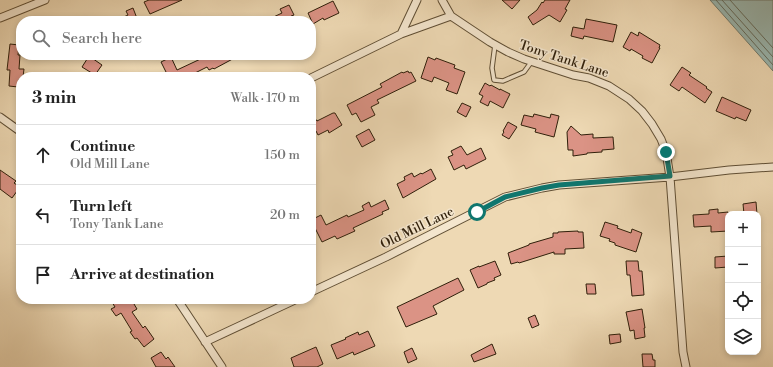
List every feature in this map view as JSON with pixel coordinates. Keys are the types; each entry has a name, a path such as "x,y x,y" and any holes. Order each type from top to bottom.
{"street":[{"path":"0,18 44,0"},
{"path":"401,34 417,0"},
{"name":"Tony Tank Lane","path":"442,0 452,16 495,45 508,52 532,61 573,75 589,78 610,86 629,99 642,111 652,124 661,139 666,152 670,176 683,352 686,367"},
{"path":"316,76 401,34 452,16"},
{"path":"0,126 2,118 16,128"},
{"name":"Old Mill Lane","path":"316,290 386,257 505,197 559,185 773,167"},
{"path":"180,304 222,367"},
{"path":"205,342 286,304"}],"lane":[{"path":"495,45 492,68 494,80 503,81 524,72 532,61"}],"water":[{"path":"710,0 773,0 773,71"}],"building":[{"path":"149,0 182,0 150,14 144,2"},
{"path":"502,0 520,0 512,9"},
{"path":"545,0 570,0 565,9 567,10 560,22 549,15 533,25 528,17 537,10"},
{"path":"333,1 339,13 324,20 323,18 316,22 316,16 309,16 308,13"},
{"path":"289,5 294,15 276,16 282,13 280,9"},
{"path":"133,8 136,16 126,16 128,15 126,11"},
{"path":"586,19 617,25 613,42 584,36 583,39 571,36 573,27 584,29"},
{"path":"631,32 638,36 639,32 660,45 660,48 652,63 642,58 643,56 631,49 630,51 623,47"},
{"path":"10,44 16,45 16,60 20,60 19,69 24,69 24,72 16,72 16,87 9,86 10,70 7,70"},
{"path":"428,57 435,60 436,58 455,65 454,68 465,72 457,94 446,90 449,83 434,77 432,82 421,78"},
{"path":"86,60 95,60 102,65 97,72 90,72 82,67"},
{"path":"165,60 172,60 177,70 198,60 231,60 214,69 209,70 207,67 197,72 166,72 161,62"},
{"path":"682,67 691,73 689,75 712,92 705,103 682,87 679,91 670,85"},
{"path":"408,71 409,73 411,72 416,81 377,100 379,103 371,107 375,115 361,122 356,113 352,115 347,105 382,87 380,84 402,72"},
{"path":"485,83 510,94 503,108 490,101 488,106 480,102 483,96 479,94"},
{"path":"722,97 751,110 746,121 736,117 735,119 716,111"},
{"path":"462,103 471,107 466,117 457,112"},
{"path":"335,113 342,125 329,133 328,130 318,135 316,131 316,120"},
{"path":"534,114 550,118 551,114 559,116 554,137 535,132 536,129 521,125 524,115 533,117"},
{"path":"508,122 517,127 509,139 502,135"},
{"path":"571,126 581,135 593,134 593,138 613,137 614,149 573,156 573,150 568,150 567,132"},
{"path":"369,129 375,140 362,147 356,136"},
{"path":"461,146 467,155 481,148 486,159 466,169 464,165 454,170 448,157 453,155 451,151"},
{"path":"431,169 436,179 403,198 397,184 405,180 404,177 412,173 414,177"},
{"path":"0,170 16,181 14,183 16,184 16,192 12,198 0,189"},
{"path":"385,200 389,209 382,212 383,214 353,228 355,231 337,239 335,236 322,242 316,230 316,218 321,215 326,225 347,215 348,217 364,210 362,206 369,202 371,207"},
{"path":"756,202 757,211 744,211 743,204"},
{"path":"718,209 718,213 725,212 725,231 711,232 711,226 694,227 693,215 709,214 709,210"},
{"path":"605,222 618,226 617,228 631,233 632,229 642,233 636,252 615,245 615,243 609,241 610,239 600,236"},
{"path":"583,232 584,248 565,249 565,254 554,254 554,252 511,264 508,253 529,244 553,237 553,233"},
{"path":"725,256 725,267 715,268 715,257"},
{"path":"495,261 501,275 494,278 495,280 478,288 470,270"},
{"path":"626,261 638,261 639,271 642,271 644,295 632,296 630,275 627,275"},
{"path":"458,278 464,290 433,306 437,314 406,327 397,307"},
{"path":"586,284 595,284 596,294 587,294"},
{"path":"113,304 134,304 137,309 132,312 143,328 145,326 154,339 144,347 130,332 132,331 121,313 116,316 111,309 115,307"},
{"path":"642,309 645,337 635,339 634,330 630,331 626,312"},
{"path":"535,315 539,325 532,328 528,318"},
{"path":"368,331 375,346 354,355 353,352 337,359 331,345 358,332 359,335"},
{"path":"620,334 621,342 610,344 609,335"},
{"path":"492,344 496,354 474,362 471,355"},
{"path":"316,347 323,364 317,367 294,367 291,358"},
{"path":"412,348 417,359 408,363 404,352"},
{"path":"161,352 166,359 168,357 175,367 156,367 151,358"},
{"path":"642,354 652,354 653,360 655,360 655,367 643,367"}],"route":[{"path":"477,212 505,197 542,188 559,185 670,176 666,152"}]}
